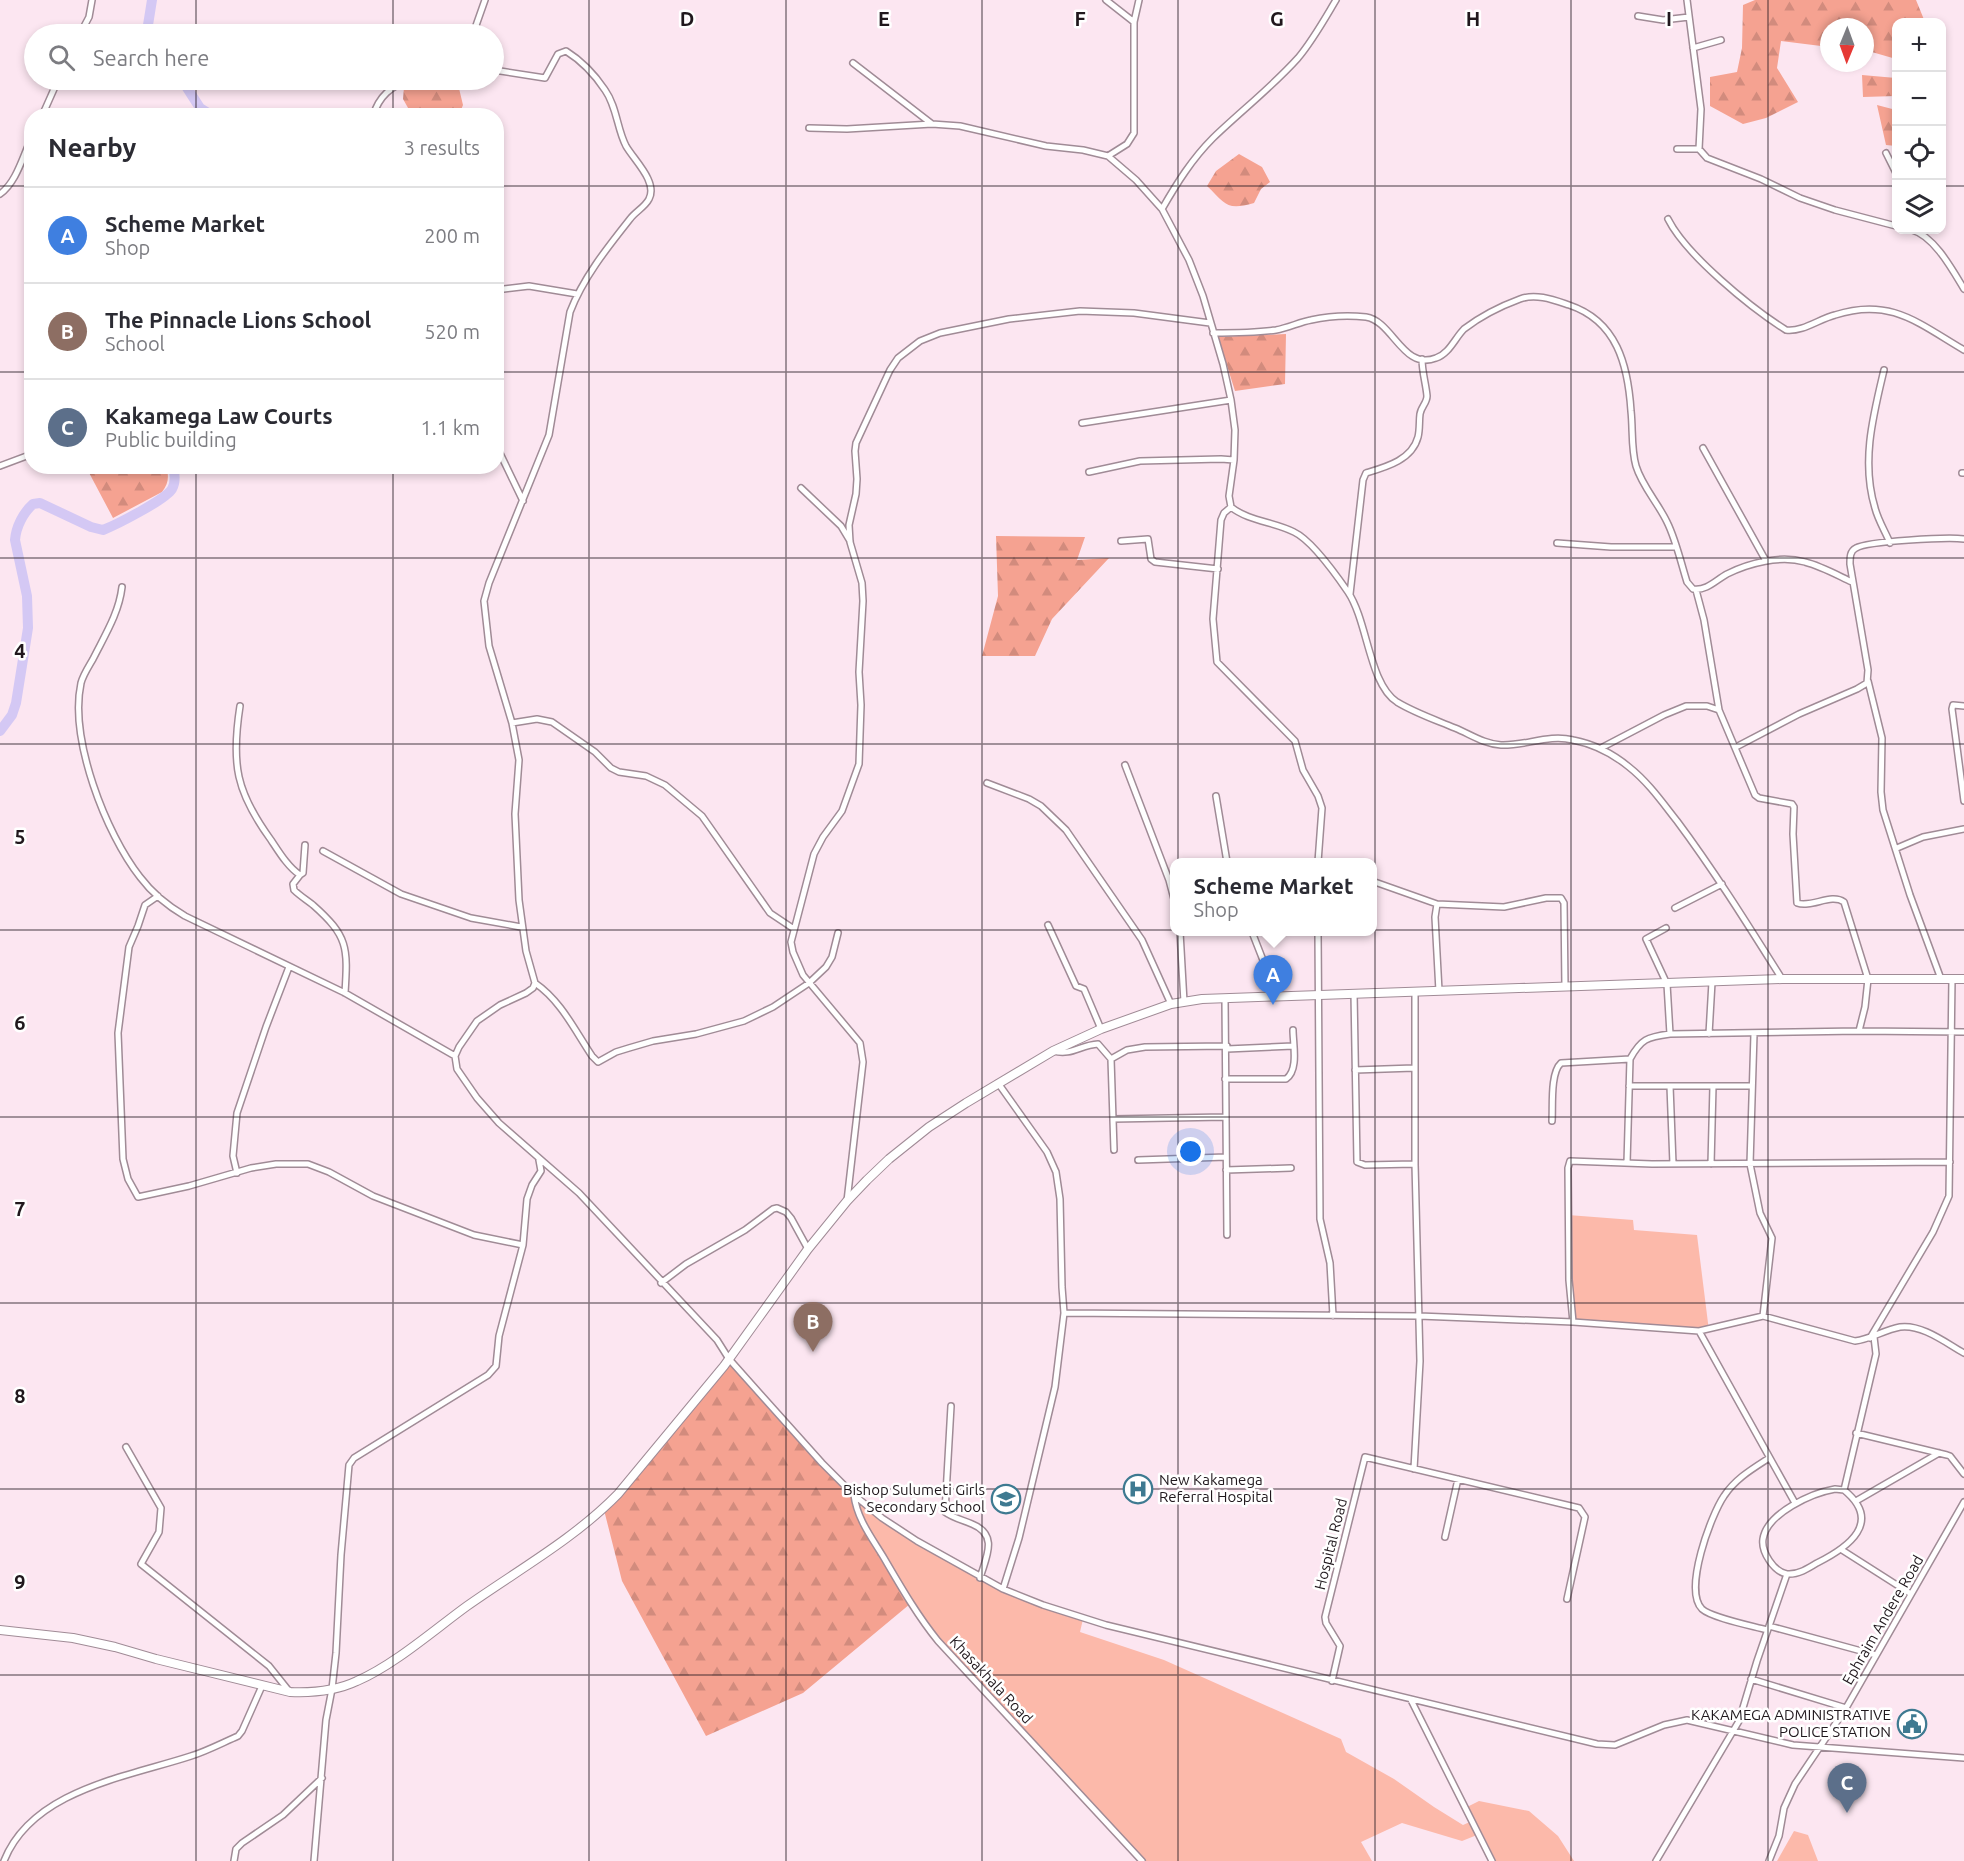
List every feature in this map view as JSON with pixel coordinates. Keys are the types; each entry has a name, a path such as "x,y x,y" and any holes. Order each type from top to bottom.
{"main road":[{"path":"0,1630 73,1638 290,1692 312,1693 356,1682 389,1663 494,1587 575,1533 603,1509 618,1494 729,1359 808,1249 847,1201 889,1159 929,1127 1053,1051 1101,1029 1171,1004 1320,994 1415,993 1782,980 1964,979"}],"street":[{"path":"85,24 92,0"},
{"path":"477,24 485,0"},
{"path":"1106,0 1134,22"},
{"path":"1108,156 1127,144 1134,133 1134,22 1139,0"},
{"path":"1162,209 1191,162 1212,139 1298,58 1320,28 1336,0"},
{"path":"1687,0 1701,109 1699,149 1707,158 1761,179 1800,198 1892,225"},
{"path":"1638,16 1662,20 1689,17"},
{"path":"1693,48 1721,40"},
{"path":"504,72 544,78 561,51 566,51 576,57 607,92 624,143 649,180 651,188 649,199 631,217 577,294 570,312 549,435 489,582 484,601 489,646 512,723 519,760 515,814 521,927 525,951 535,983 562,1008 598,1062 616,1052 653,1041 696,1034 744,1021 773,1007 809,983 826,967 832,957 838,933"},
{"path":"854,63 933,124"},
{"path":"46,108 54,90"},
{"path":"375,108 388,90"},
{"path":"809,128 847,129 933,124 968,127 1046,146 1083,150 1108,156 1136,180 1162,209 1189,260 1203,296 1223,364 1235,430 1229,496 1231,507 1240,513 1296,532 1307,541 1350,594 1363,626 1378,677 1383,687 1397,701 1482,741 1499,745 1561,737 1601,748 1641,777 1694,844 1722,884 1782,980"},
{"path":"1677,149 1699,149"},
{"path":"1886,153 1892,165"},
{"path":"0,194 9,184 24,154"},
{"path":"1668,219 1675,234 1709,270 1786,330 1799,329 1851,310 1886,310 1906,315 1964,350"},
{"path":"1924,234 1964,289"},
{"path":"504,289 529,286 577,294"},
{"path":"1213,333 1278,330 1310,320 1334,316 1366,318 1378,320 1397,343 1411,354 1422,359 1437,358 1447,351 1464,330 1482,317 1505,304 1526,297 1542,298 1575,307 1598,320 1612,335 1629,387 1635,463 1669,525 1687,582 1696,590 1704,620 1719,710 1755,795 1759,798 1792,804 1794,807 1796,901 1803,904 1836,898 1843,900 1868,979 1867,996 1859,1031"},
{"path":"847,1201 863,1062 860,1043 809,983 798,965 791,942 814,854 842,811 859,764 861,716 859,672 863,601 862,583 850,542 849,525 856,494 856,443 898,358 920,341 940,333 1010,319 1080,310 1124,312 1210,323"},
{"path":"1350,594 1363,480 1366,473 1386,468 1404,457 1418,440 1420,416 1427,395 1422,374 1422,359"},
{"path":"1884,370 1871,426 1868,456 1869,485 1875,508 1890,543"},
{"path":"1082,423 1231,400"},
{"path":"1703,448 1766,561"},
{"path":"0,466 24,457"},
{"path":"1089,472 1140,461 1234,460"},
{"path":"504,462 523,501"},
{"path":"801,488 841,526 850,542"},
{"path":"1231,507 1224,513 1221,520 1213,619 1217,662 1295,741 1303,770 1322,808 1318,858"},
{"path":"1941,979 1910,895 1897,848 1883,810 1882,738 1868,681 1850,564 1851,552 1858,546 1940,538 1964,538"},
{"path":"1121,541 1148,540 1151,559 1155,562 1218,569"},
{"path":"1557,543 1611,547 1676,547"},
{"path":"1696,590 1704,589 1733,571 1766,561 1806,562 1852,582"},
{"path":"122,587 114,616 81,682 80,710 91,776 102,809 120,846 139,876 169,906 185,916 345,993 455,1056"},
{"path":"1736,747 1799,714 1865,685 1868,681"},
{"path":"1964,706 1953,705 1952,709 1964,801"},
{"path":"240,706 235,752 240,786 259,824 300,875"},
{"path":"1601,748 1686,706 1707,706 1719,710"},
{"path":"512,723 537,719 552,722 595,752 611,768 619,772 646,776 665,786 702,816 770,913 794,929"},
{"path":"1125,765 1170,885"},
{"path":"987,783 1041,806 1066,830 1142,939 1171,1004"},
{"path":"1216,796 1226,858"},
{"path":"1897,848 1923,837 1964,829"},
{"path":"305,845 304,871 293,884 294,890 331,922 342,937 345,954 345,993"},
{"path":"323,851 402,894 471,918 521,927"},
{"path":"1377,883 1437,904 1504,907 1546,898 1560,898 1564,903 1565,987"},
{"path":"1675,908 1722,884"},
{"path":"158,896 145,905 129,947 118,1033 123,1159 128,1179 138,1197 276,1164 308,1164 329,1172 373,1196 474,1235 524,1245"},
{"path":"1437,904 1435,917 1439,992"},
{"path":"1048,925 1076,986 1084,989 1101,1029"},
{"path":"1666,928 1646,939 1668,984 1670,1034"},
{"path":"1180,936 1184,1002"},
{"path":"1254,936 1277,996"},
{"path":"1318,936 1320,1219 1330,1263 1333,1316"},
{"path":"237,1173 232,1156 237,1113 289,967"},
{"path":"1844,1490 1876,1354 1871,1338 1933,1232 1949,1196 1952,979"},
{"path":"1709,1035 1712,982"},
{"path":"535,983 533,988 526,993 500,1005 477,1021 459,1047 455,1056 457,1069 477,1098 499,1123 579,1193 717,1340 729,1359 822,1463 854,1495 916,1541 980,1578 1043,1605 1106,1625 1588,1742 1608,1745 1628,1741 1677,1721 1696,1721 1776,1742 1820,1748 1964,1758"},
{"path":"1354,993 1357,1162 1365,1165 1415,1164"},
{"path":"1415,993 1415,1164 1420,1361 1414,1469 1579,1508 1585,1517 1567,1599"},
{"path":"1225,999 1227,1235"},
{"path":"1225,1078 1286,1079 1294,1068 1293,1030"},
{"path":"1627,1163 1630,1059 1636,1047 1652,1036 1859,1031 1964,1032"},
{"path":"1754,1034 1750,1164 1760,1214 1772,1238 1763,1317"},
{"path":"1053,1051 1067,1054 1098,1044 1111,1059 1114,1150"},
{"path":"1111,1059 1127,1050 1145,1047 1293,1046"},
{"path":"1552,1121 1554,1078 1557,1067 1561,1063 1630,1059"},
{"path":"1355,1070 1414,1068"},
{"path":"998,1083 1047,1152 1056,1172 1060,1199 1064,1312 1055,1387 1019,1538 1003,1589"},
{"path":"1629,1086 1752,1086"},
{"path":"1670,1086 1673,1164"},
{"path":"1711,1164 1713,1086"},
{"path":"1113,1119 1225,1117"},
{"path":"1138,1160 1226,1157"},
{"path":"314,1861 326,1720 332,1689 349,1465 354,1458 415,1422 494,1370 499,1336 524,1245 527,1199 541,1171 539,1160"},
{"path":"1573,1322 1569,1280 1568,1165 1573,1161 1673,1164 1950,1162"},
{"path":"1226,1170 1291,1168"},
{"path":"661,1282 686,1264 745,1230 772,1209 782,1210 788,1214 808,1249"},
{"path":"1064,1312 1419,1316 1573,1322 1699,1331 1763,1317 1855,1341 1901,1327 1910,1327 1924,1331 1964,1353"},
{"path":"1699,1331 1795,1503"},
{"path":"951,1406 945,1512 980,1528 986,1534 989,1541 988,1549 980,1578"},
{"path":"1856,1433 1950,1456 1964,1474"},
{"path":"126,1447 161,1508 159,1532 141,1564 269,1666 290,1692"},
{"path":"1856,1501 1939,1453"},
{"name":"Hospital Road","path":"1332,1681 1340,1646 1326,1623 1325,1617 1365,1457 1414,1469"},
{"path":"1769,1458 1734,1483 1716,1510 1700,1557 1695,1590 1696,1600 1703,1610 1714,1615 1876,1655"},
{"path":"1445,1537 1458,1479"},
{"path":"1844,1490 1856,1501 1861,1514 1859,1527 1854,1539 1842,1550 1806,1569 1787,1574 1778,1570 1770,1562 1763,1548 1763,1538 1767,1528 1795,1503 1825,1491 1844,1490"},
{"name":"Khasakhala Road","path":"854,1495 856,1508 866,1529 910,1604 938,1641 1142,1861"},
{"name":"Ephraim Andere Road","path":"1768,1861 1779,1836 1788,1798 1846,1708 1964,1502"},
{"path":"1842,1550 1911,1594"},
{"path":"1656,1861 1739,1721 1787,1574"},
{"path":"1751,1679 1846,1708"},
{"path":"4,1861 16,1838 28,1826 45,1811 72,1794 193,1755 238,1736 262,1686"},
{"path":"1411,1700 1492,1861"},
{"path":"234,1861 236,1849 242,1843 283,1815 323,1776"}],"shaded area":[{"path":"1568,1215 1633,1220 1634,1230 1697,1235 1709,1331 1573,1322"},
{"path":"852,1495 916,1542 985,1582 1083,1619 1080,1632 1164,1660 1341,1739 1346,1752 1394,1779 1463,1825 1472,1821 1465,1808 1479,1801 1529,1811 1558,1836 1574,1861 1496,1861 1482,1833 1462,1841 1402,1823 1361,1842 1372,1861 1146,1861 919,1619 881,1555"},
{"path":"1794,1831 1808,1835 1818,1861 1777,1861"}],"green space":[{"path":"1755,0 1916,0 1923,18 1892,18 1892,58 1874,53 1874,18 1820,18 1820,46 1781,41 1777,68 1798,102 1766,118 1743,124 1710,106 1710,77 1737,72 1742,48 1743,5"},
{"path":"1862,75 1892,78 1892,96 1863,97"},
{"path":"404,90 459,90 463,105 462,108 408,108 403,99"},
{"path":"1877,105 1892,109 1892,146 1886,145"},
{"path":"1239,154 1262,167 1270,182 1261,189 1254,203 1232,206 1207,186 1216,171"},
{"path":"1286,334 1285,384 1235,391 1218,337"},
{"path":"90,474 168,474 168,481 162,492 113,518"},
{"path":"996,536 1085,537 1077,560 1109,558 1052,619 1035,656 982,656 998,596"},
{"path":"729,1359 852,1495 856,1508 910,1604 803,1693 706,1736 622,1581 604,1510"}],"waterway":[{"path":"148,24 152,0"},
{"path":"188,90 200,108"},
{"path":"0,731 12,715 16,703 28,628 27,596 15,540 18,525 23,516 33,504 40,503 91,527 103,530 140,512 168,494 174,484 175,474"}],"place":[{"name":"Scheme Market","path":"1273,1005"},
{"name":"The Pinnacle Lions School","path":"813,1352"},
{"name":"New Kakamega Referral Hospital","path":"1138,1489"},
{"name":"Bishop Sulumeti Girls Secondary School","path":"1006,1499"},
{"name":"KAKAMEGA ADMINISTRATIVE POLICE STATION","path":"1912,1724"},
{"name":"Kakamega Law Courts","path":"1847,1813"}]}
